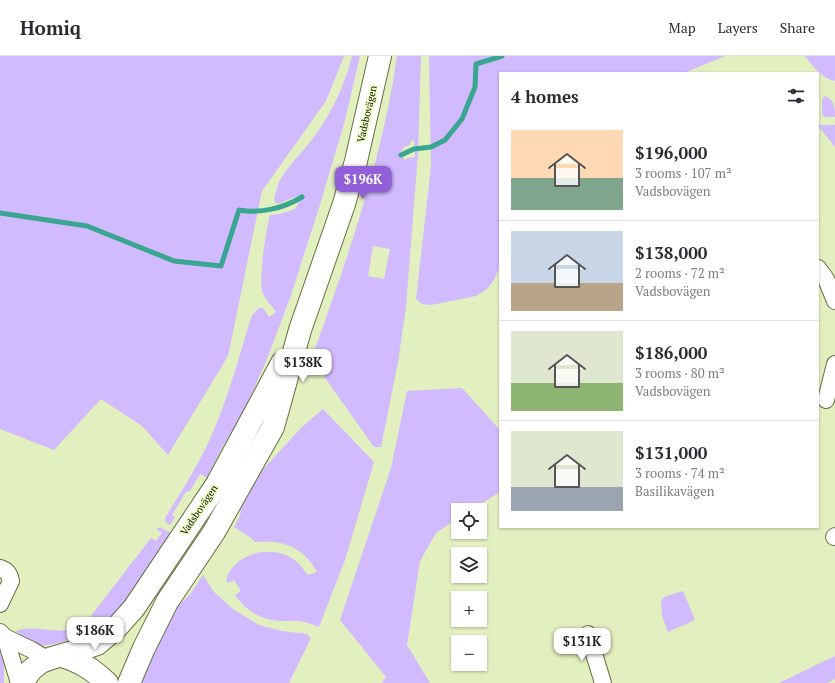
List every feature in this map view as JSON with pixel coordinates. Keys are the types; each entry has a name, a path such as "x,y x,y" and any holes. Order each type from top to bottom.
{"main road":[{"name":"Vadsbovägen","path":"129,683 144,648 167,602 214,532 273,427 300,330 344,204 356,162 380,56"},
{"name":"Vadsbovägen","path":"20,683 31,670 54,658 97,644 117,627 134,608 217,484 300,330"},
{"path":"54,658 84,664 98,674 107,683"}],"street":[{"path":"819,269 826,279 835,301"},
{"path":"826,400 835,364"},
{"path":"0,568 7,571 11,582 0,604"},
{"path":"588,634 603,683"},
{"path":"2,635 32,650 54,658"},
{"path":"2,635 20,683"}],"shaded area":[{"path":"0,56 344,56 326,101 262,191 228,356 168,455 142,426 101,399 54,450 0,429"},
{"path":"352,56 360,56 344,124 290,298 267,359 246,407 222,448 207,478 200,474 190,491 186,492 172,515 175,517 170,525 166,523 165,518 210,439 228,393 252,315 259,308 263,308 269,317 276,312 263,294 261,279 268,222 270,215 280,214 295,209 302,197 298,196 277,204 274,200 278,185 290,166 312,140 328,116 342,87"},
{"path":"397,56 421,56 418,153 406,307 398,362 381,447 374,447 316,365 309,371 308,369 348,254 372,176 390,96","holes":["414,140 415,157 405,160 400,153 404,147 410,145 411,141","373,246 390,249 384,279 368,276"]},
{"path":"429,56 725,56 686,72 499,72 499,268 494,280 487,289 476,296 431,305 422,304 416,299 431,166"},
{"path":"805,56 835,56 835,81 822,75"},
{"path":"824,96 832,101 835,110 835,117 826,117 822,115 822,101"},
{"path":"819,125 835,125 835,147 819,127"},
{"path":"462,388 499,429 499,493 482,503 451,503 451,523 436,533 420,561 407,645 430,683 382,683 386,677 340,620 391,468 407,391"},
{"path":"323,409 374,462 345,560 319,627 301,621 268,619 256,614 245,606 235,595 241,591 234,580 228,583 226,580 230,570 237,563 256,553 266,552 277,552 298,562 308,575 317,572 306,556 291,546 265,541 255,542 234,527 240,516 241,506 254,479 302,427"},
{"path":"159,527 172,533 132,592 102,626 92,633 74,639 42,646 33,644 16,631 32,629 58,631 75,629 82,625 91,616 151,538 156,541 162,533 157,530"},
{"path":"203,575 214,592 233,609 259,625 282,631 307,634 311,638 289,683 142,683 148,659 171,614 191,593"},
{"path":"683,591 695,620 668,632 662,616 661,601 664,597"},
{"path":"0,653 4,659 4,683 0,683"},
{"path":"835,656 835,679 827,683 779,683"}],"waterway":[{"path":"401,155 414,149 431,147 445,140 462,119 475,87 476,64 502,56"},
{"path":"0,213 87,226 174,261 221,266 239,210 263,211 280,207 302,197"}]}
